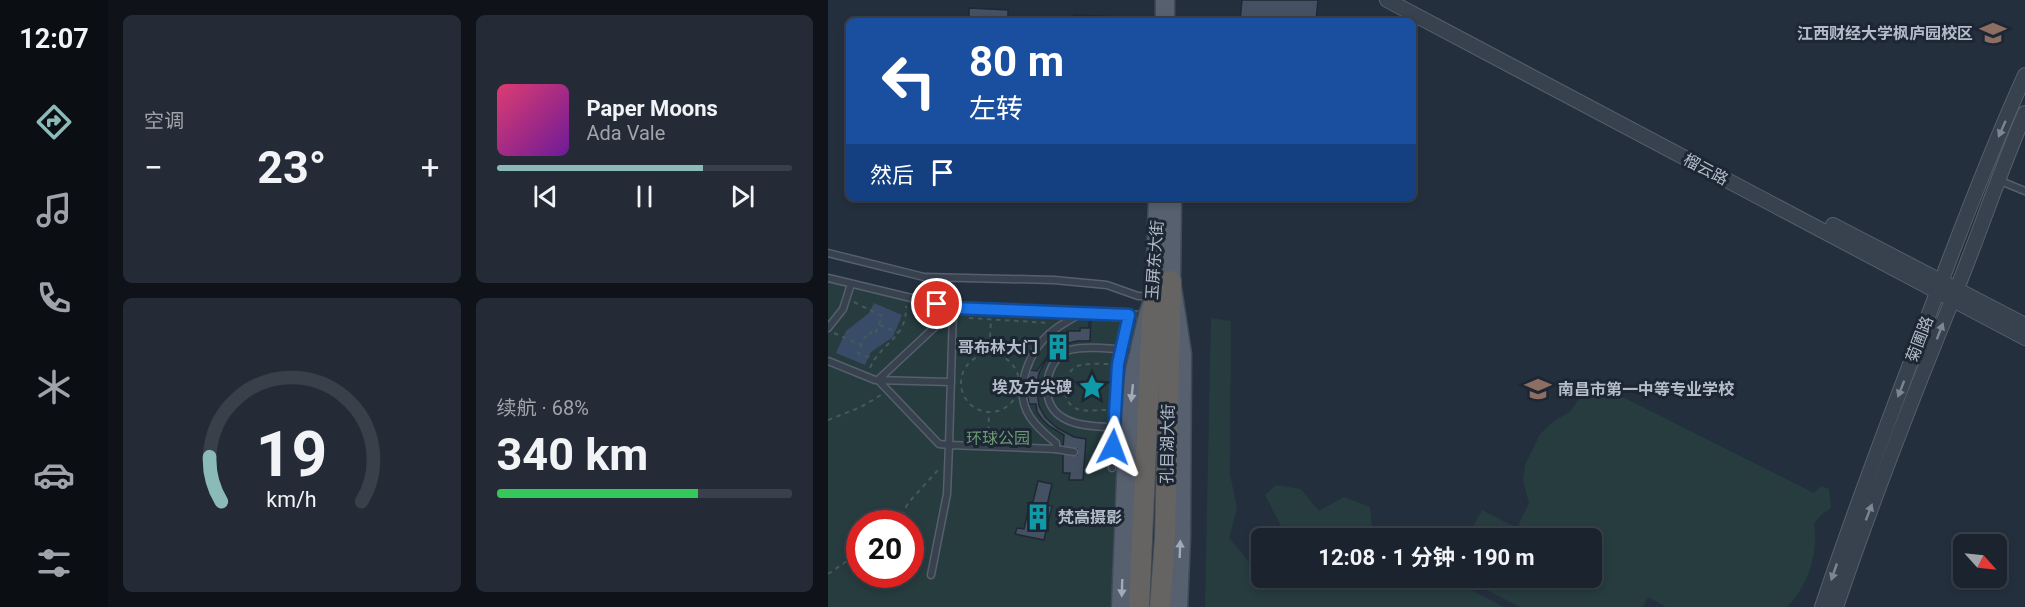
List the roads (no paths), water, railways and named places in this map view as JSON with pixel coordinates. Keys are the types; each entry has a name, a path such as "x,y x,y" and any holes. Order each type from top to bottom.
{"highway":[{"name":"孔目湖大街","path":"1139,607 1156,316 1171,281"},
{"name":"孔目湖大街","path":"1155,296 1165,537 1160,607"}],"main road":[{"path":"1165,0 1165,18"},
{"path":"1176,0 1176,18"},
{"name":"玉屏东大街","path":"1155,296 1158,201"},
{"name":"玉屏东大街","path":"1173,201 1171,281 1182,354 1178,607"},
{"name":"玉屏东大街","path":"1121,607 1121,427 1135,370 1131,350 1156,316"}],"street":[{"name":"榴云路","path":"1387,0 1939,286"},
{"name":"榴云路","path":"1402,0 1954,294 2025,338"},
{"name":"菊圃路","path":"1822,607 1852,518 1939,286 1989,157 2025,75"},
{"name":"菊圃路","path":"1836,607 1865,522 2025,113"},
{"name":"榴云路","path":"1954,294 2025,325"}],"lane":[{"path":"1997,180 2025,191"},
{"path":"828,253 924,277 1054,280 1107,285 1138,296 1155,296"},
{"path":"828,279 906,297 953,312 1156,316"},
{"path":"828,328 843,309 851,284"},
{"path":"878,380 953,312"},
{"path":"930,575 947,494 953,312"},
{"path":"1056,448 1056,443 1029,416 1023,402 1023,386 1031,357 1053,330 1082,313"},
{"path":"1112,468 1121,427 1088,426 1059,416 1051,408 1047,394 1047,378 1051,367 1067,351 1079,348 1131,350 1129,315"},
{"path":"828,361 878,380 951,382"},
{"path":"878,380 939,444 1056,448 1074,452"}],"water":[{"path":"874,303 902,315 893,337 871,352 865,365 836,353 846,331 869,313"}],"place":[{"name":"江西财经大学枫庐园校区","path":"1993,33"},
{"name":"哥布林大门","path":"1058,347"},
{"name":"埃及方尖碑","path":"1092,387"},
{"name":"南昌市第一中等专业学校","path":"1538,389"},
{"name":"梵高摄影","path":"1038,517"}],"park label":[{"name":"环球公园","path":"998,438"}]}
